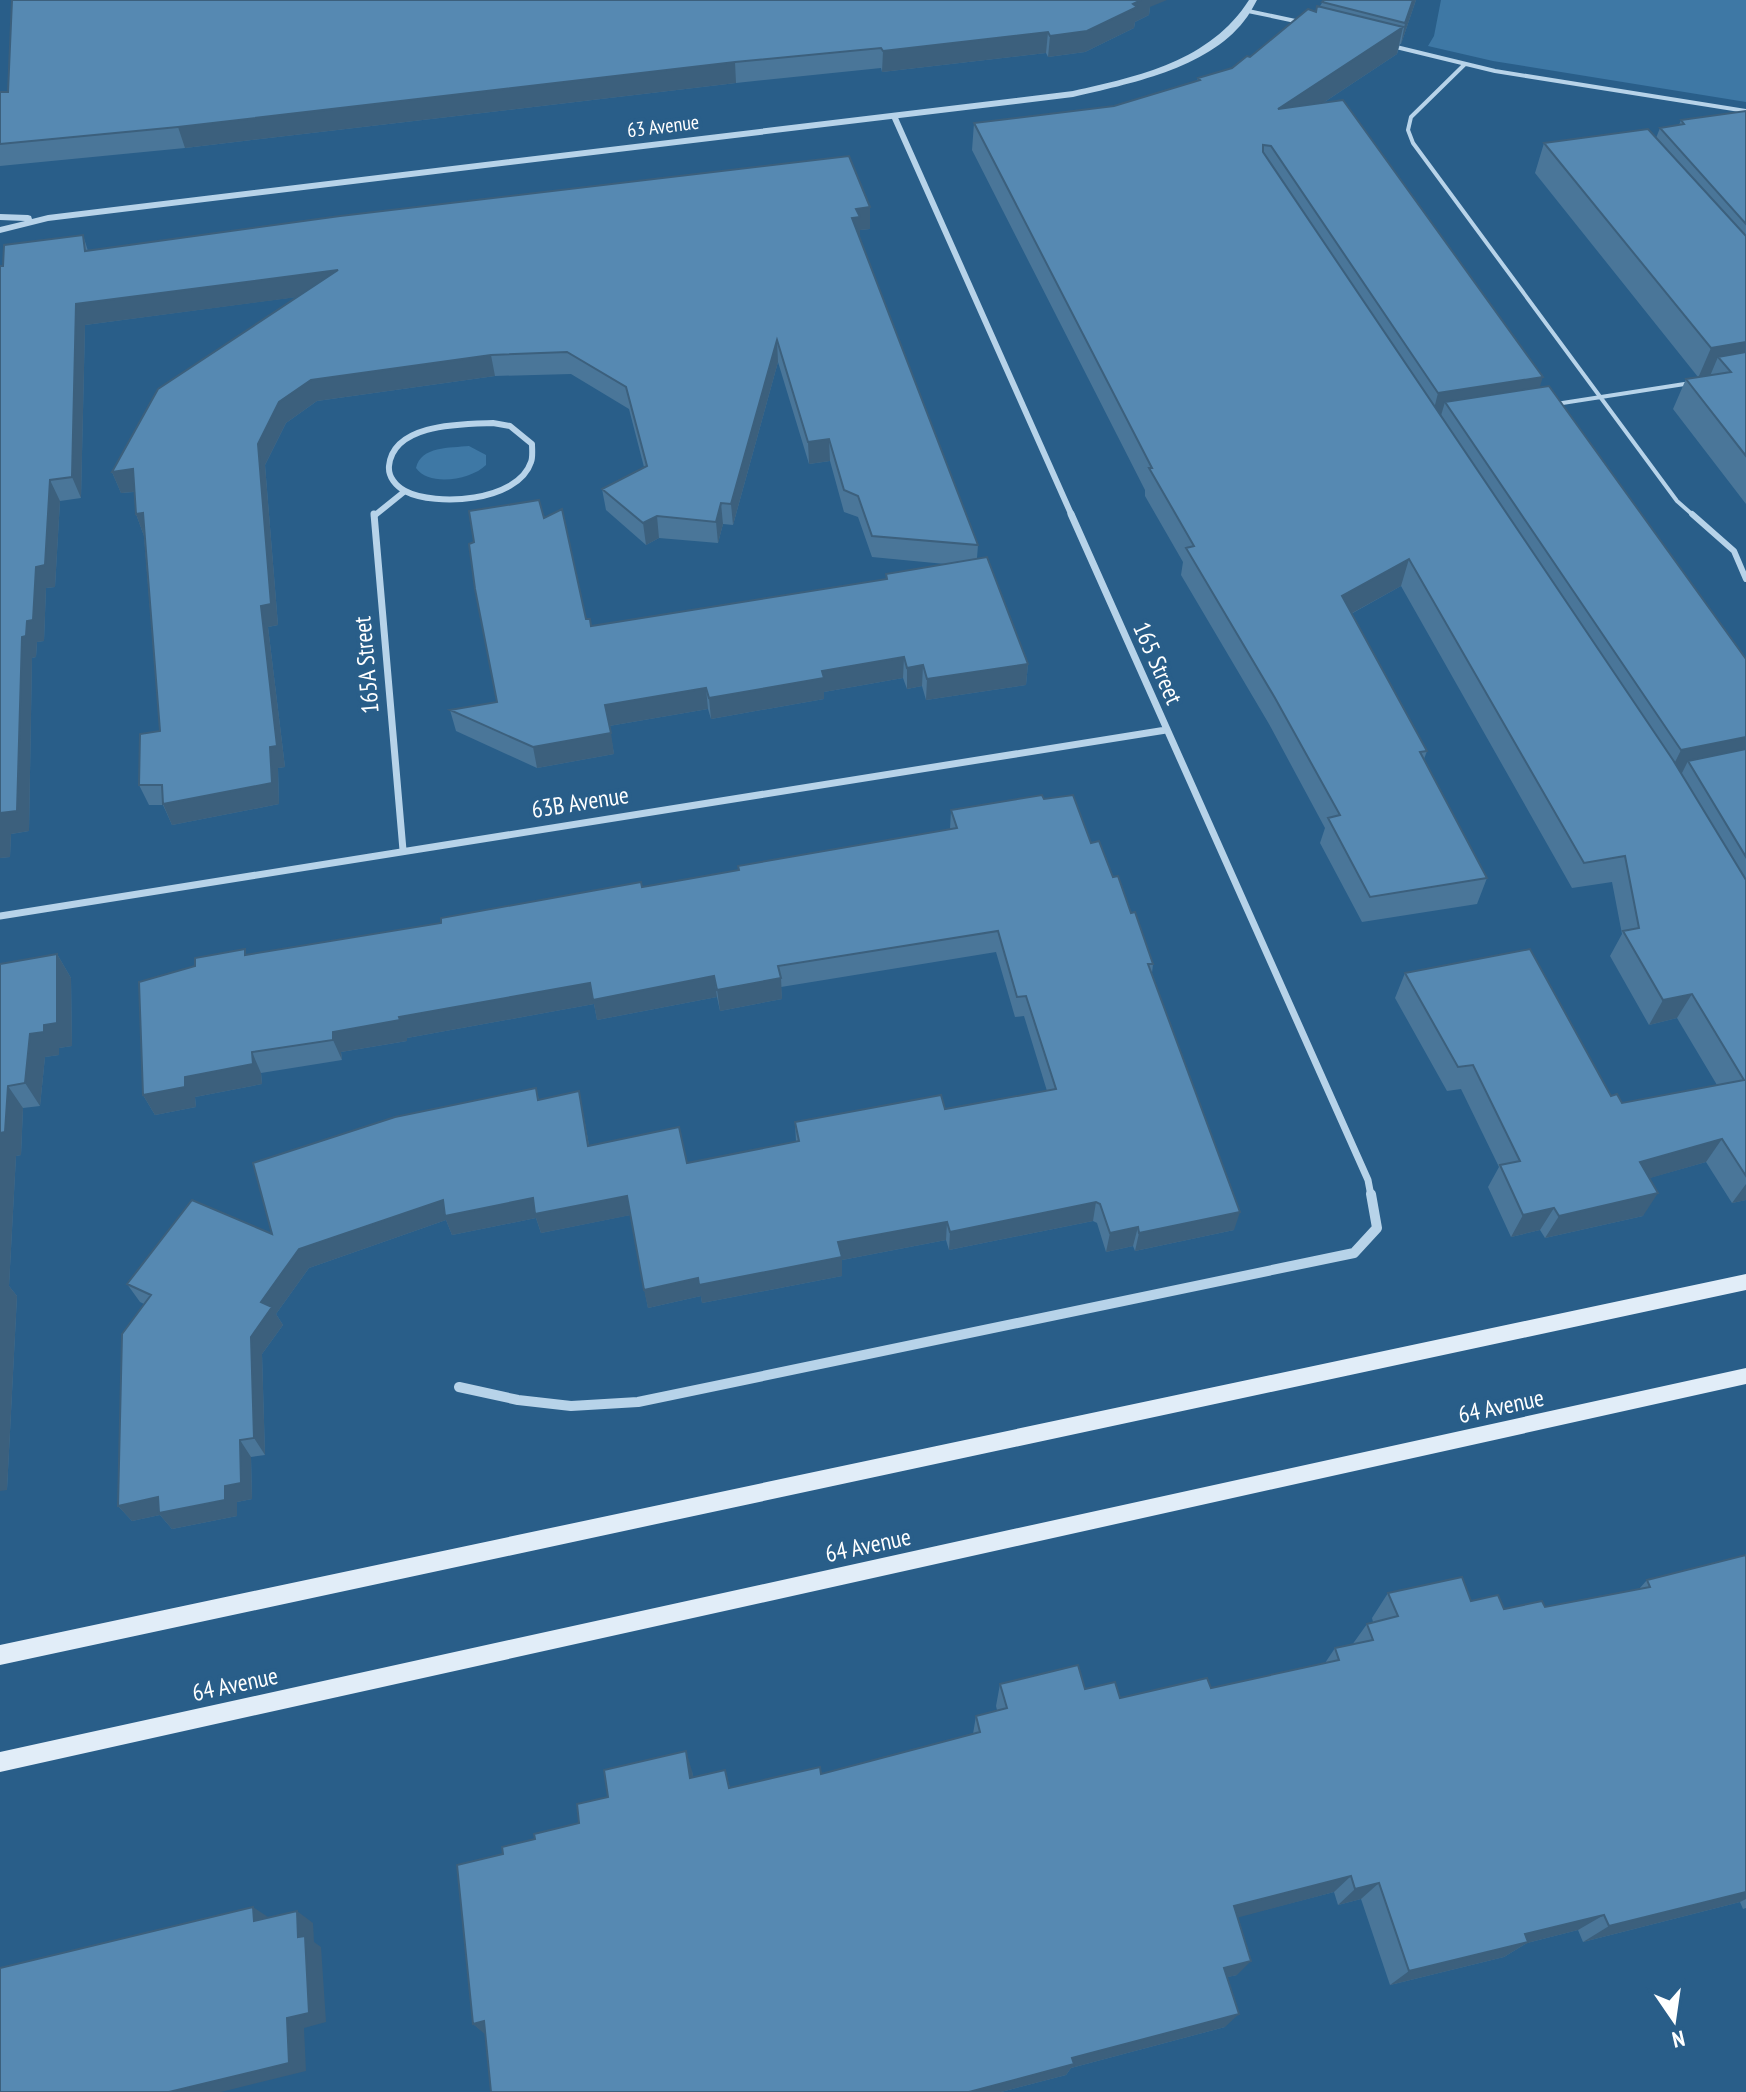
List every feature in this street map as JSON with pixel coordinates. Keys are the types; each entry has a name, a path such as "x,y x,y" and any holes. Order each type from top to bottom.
{"main road":[{"path":"0,1655 1746,1282"},
{"name":"64 Avenue","path":"0,1762 1746,1376"}],"street":[{"name":"63 Avenue","path":"0,230 48,218 1073,94 1126,82 1176,65 1221,38 1248,11 1253,0"},
{"name":"165 Street","path":"459,1387 518,1400 571,1406 638,1402 1354,1253 1377,1228 1368,1180 894,116"},
{"name":"63 Avenue","path":"0,217 48,218"},
{"path":"493,423 510,426 532,444 535,456 531,468 506,489 439,500 405,491 393,482 388,471 390,459 397,447 427,429 493,423"},
{"name":"165A Street","path":"403,850 374,514 405,491"},
{"name":"63B Avenue","path":"0,916 1166,730"}],"lane":[{"path":"1248,11 1314,26"},
{"path":"1389,46 1464,65 1746,111"},
{"path":"1464,65 1411,117 1408,130 1413,143 1677,501 1734,551 1746,579"},
{"path":"1550,405 1700,382"},
{"path":"1734,551 1746,549"}],"shaded area":[{"path":"1441,0 1746,0 1746,102 1493,61 1428,46 1434,36"},
{"path":"469,446 486,455 486,465 471,474 461,478 430,478 416,468 430,452"}],"building":[{"path":"12,0 1141,0 1133,4 1137,7 1087,31 1050,36 1048,32 883,51 881,48 735,62 178,127 0,144 0,92 8,92"},
{"path":"1413,0 1405,23 1322,2"},
{"path":"1317,6 1403,27 1278,109 1343,100 1543,377 1438,393 1271,146 1263,145 1263,152 1673,760 1746,880 1746,1176 1722,1139 1640,1162 1658,1193 1559,1216 1554,1208 1523,1215 1500,1165 1520,1161 1473,1065 1458,1067 1405,973 1530,949 1611,1096 1617,1094 1622,1103 1744,1080 1692,994 1663,1000 1623,931 1639,928 1625,856 1584,863 1409,559 1342,596 1427,751 1420,752 1487,878 1370,897 1328,818 1340,815 1186,548 1194,546 1149,468 1152,468 974,123 1114,106 1200,80 1198,78 1232,68 1247,56 1250,57 1308,9 1316,12"},
{"path":"1746,111 1746,224 1660,128 1684,124 1681,120"},
{"path":"1648,129 1746,236 1746,342 1711,348 1544,143"},
{"path":"849,156 870,207 856,209 860,217 852,218 978,545 872,536 858,496 844,490 829,439 808,442 777,340 731,504 721,503 716,522 657,516 643,523 602,489 647,466 626,387 567,352 491,355 311,380 279,402 258,444 271,604 261,606 277,746 270,747 272,783 163,804 162,785 139,785 140,734 160,731 143,513 136,514 133,469 112,472 158,389 338,270 76,304 72,477 50,480 45,565 36,567 33,620 27,621 26,636 22,637 17,811 0,813 0,266 3,266 4,245 83,235 85,251 340,216"},
{"path":"1746,352 1746,456 1686,379 1731,372 1718,357"},
{"path":"1549,386 1746,659 1746,737 1681,750 1445,402"},
{"path":"539,500 544,518 562,509 586,619 590,619 591,626 887,579 886,574 987,557 1028,664 927,679 923,665 907,668 904,657 822,671 824,678 709,698 706,688 605,705 611,733 533,747 450,710 497,702 475,589 469,544 474,542 469,511"},
{"path":"1746,749 1746,857 1688,761"},
{"path":"1042,795 1044,799 1073,795 1091,843 1099,841 1113,877 1118,876 1131,913 1135,912 1153,964 1148,964 1240,1212 1139,1233 1138,1227 1110,1233 1100,1204 1096,1202 950,1232 947,1222 838,1242 842,1257 699,1285 698,1278 644,1290 627,1196 535,1214 533,1198 445,1216 443,1200 299,1249 261,1302 272,1307 251,1337 254,1438 240,1440 241,1483 225,1486 225,1500 159,1513 158,1497 118,1506 122,1334 151,1295 127,1284 192,1200 272,1234 253,1163 395,1117 536,1088 538,1100 579,1091 588,1146 679,1127 687,1163 799,1141 795,1122 941,1095 945,1109 1056,1089 1026,996 1017,997 998,931 778,966 781,978 717,990 714,976 593,1000 590,983 399,1017 400,1020 333,1032 333,1040 252,1052 253,1064 185,1077 185,1087 143,1095 139,982 195,966 195,958 245,949 245,955 441,923 441,918 641,882 642,887 739,870 738,866 957,828 951,810"},
{"path":"57,954 57,1023 44,1025 44,1032 30,1034 25,1083 8,1086 5,1132 0,1133 0,964"},
{"path":"1746,1555 1746,1892 1609,1926 1604,1915 1525,1934 1528,1942 1409,1971 1379,1883 1355,1889 1351,1876 1234,1906 1251,1961 1224,1968 1239,2014 1072,2058 1074,2064 969,2092 491,2092 484,2021 473,2024 457,1865 503,1854 502,1847 535,1839 534,1834 579,1823 577,1804 608,1797 604,1770 686,1751 690,1778 725,1770 729,1788 820,1767 821,1774 980,1732 976,1716 1007,1708 1000,1684 1078,1665 1085,1689 1115,1682 1120,1698 1207,1678 1211,1688 1339,1660 1335,1648 1373,1640 1367,1624 1398,1616 1388,1593 1462,1577 1471,1601 1498,1595 1504,1609 1542,1601 1545,1607 1650,1587 1647,1580"},
{"path":"253,1907 254,1921 297,1911 298,1937 305,1936 309,2013 287,2018 289,2063 169,2092 0,2092 0,1968"}]}
